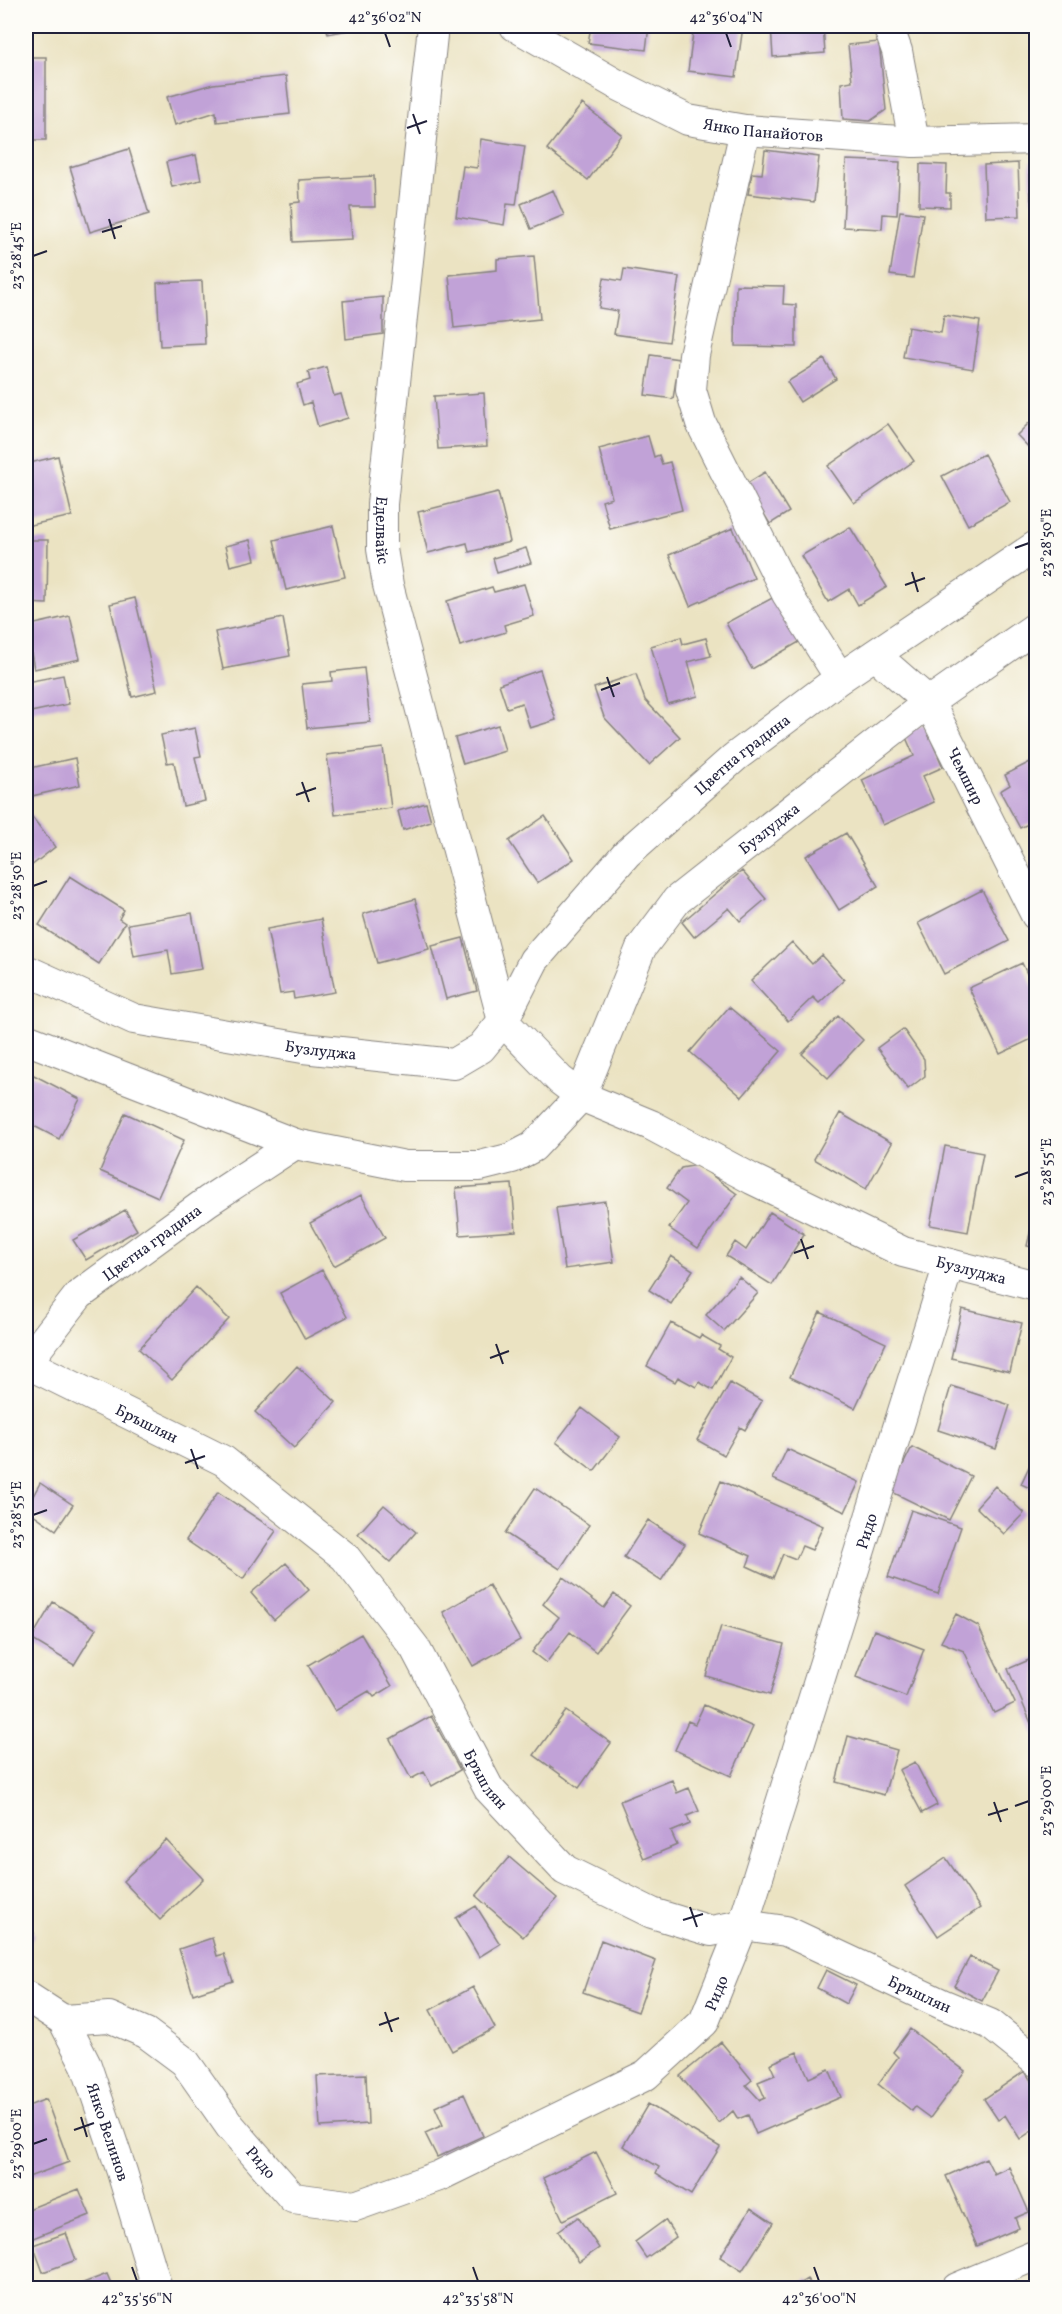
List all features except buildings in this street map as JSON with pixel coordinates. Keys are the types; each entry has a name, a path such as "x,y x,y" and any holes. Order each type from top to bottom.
{"street":[{"name":"Еделвайс","path":"433,26 382,504 382,549 388,585 503,1021"},
{"name":"Янко Панайотов","path":"515,26 616,84 688,120 745,130 914,142 1036,139"},
{"path":"888,26 897,51 914,142"},
{"path":"745,130 694,356 691,390 701,423 787,594 840,678"},
{"name":"Цветна градина","path":"503,1021 534,960 627,853 735,757 840,678 1036,546"},
{"name":"Бузлуджа","path":"26,1039 295,1144 405,1166 480,1166 512,1158 533,1147 581,1096 641,948 677,900 929,702 1036,627"},
{"name":"Чемшир","path":"874,655 929,702 1036,915"},
{"name":"Бузлуджа","path":"26,970 134,1019 315,1050 454,1064 480,1048 503,1021 560,1080 581,1096 651,1125 752,1179 903,1252 1036,1286"},
{"name":"Цветна градина","path":"26,1363 79,1295 208,1201 295,1144"},
{"name":"Ридо","path":"63,2020 109,2017 146,2033 185,2062 230,2126 293,2198 355,2206 439,2176 646,2075 704,2022 743,1925 949,1264"},
{"name":"Бръшлян","path":"26,1363 224,1461 345,1557 416,1648 489,1790 565,1870 652,1914 711,1931 743,1925 786,1931 990,2024 1036,2061"},
{"name":"Янко Велинов","path":"26,1996 63,2020 86,2065 122,2172 157,2289"},
{"path":"957,2289 1036,2255"}]}
